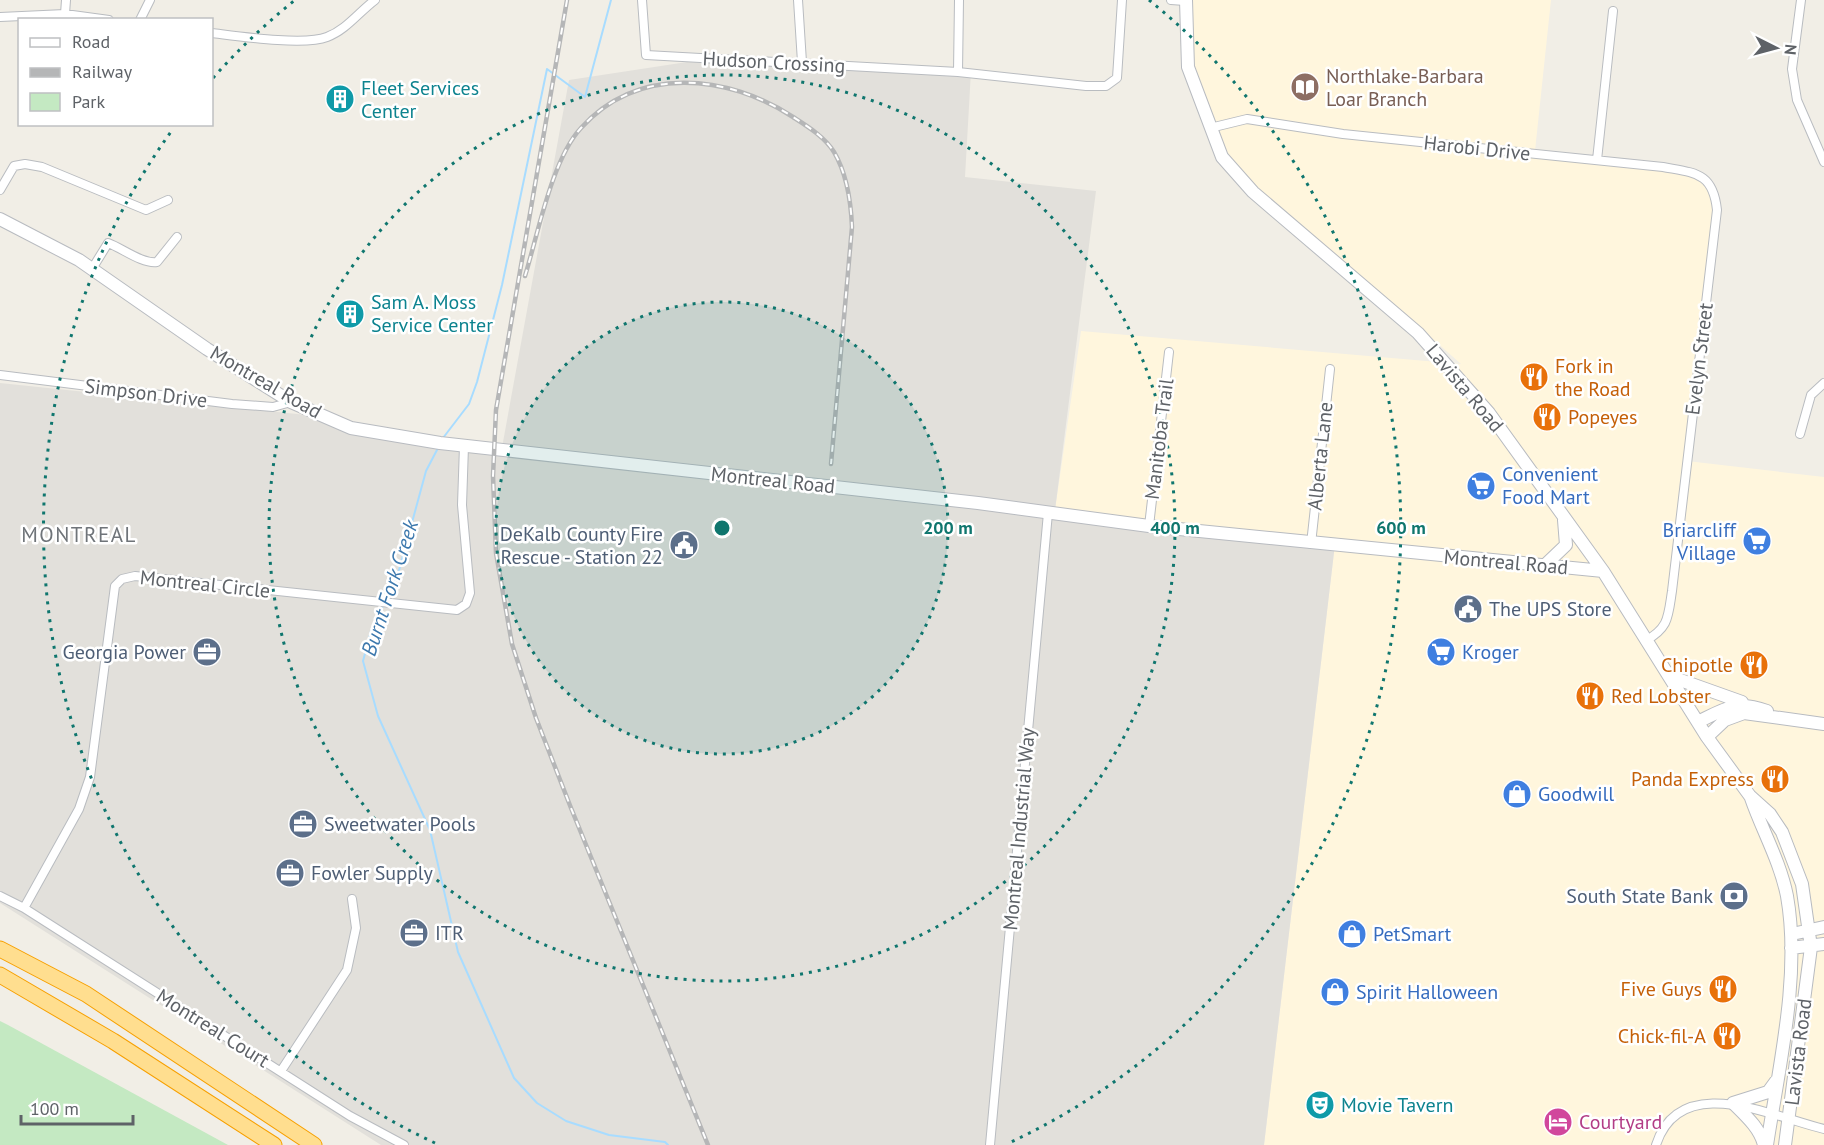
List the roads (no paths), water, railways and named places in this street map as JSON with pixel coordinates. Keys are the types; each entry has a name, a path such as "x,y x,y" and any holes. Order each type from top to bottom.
{"highway":[{"path":"0,949 86,994 314,1145"},
{"path":"0,975 113,1041 274,1145"},
{"path":"0,983 42,1000"}],"main road":[{"name":"Lavista Road","path":"1185,1 1188,67 1222,157 1252,192 1376,296 1449,365 1489,413 1603,571 1707,736 1750,796 1770,814 1782,832 1797,867 1810,932 1785,1145"},
{"name":"Montreal Road","path":"0,219 92,269 207,349 291,402 351,428 443,444 1149,526 1311,544 1603,571"},
{"path":"1544,566 1566,544 1563,516"},
{"path":"1666,674 1685,684 1790,720"},
{"path":"1698,722 1732,705 1749,705"},
{"path":"1707,736 1725,720 1744,713 1824,724"},
{"name":"Lavista Road","path":"1750,796 1779,867 1792,934 1788,994 1765,1145"},
{"path":"1806,903 1818,918 1824,919"},
{"path":"1792,934 1810,932 1824,927"},
{"path":"1791,948 1824,944"},
{"path":"1765,1145 1752,1123 1733,1103 1768,1092 1776,1080"}],"street":[{"path":"65,14 66,0"},
{"path":"141,18 150,0"},
{"path":"213,33 266,39 326,38 342,28 362,4 375,0"},
{"name":"Hudson Crossing","path":"642,0 645,55 958,72 1106,86 1117,78 1122,0"},
{"path":"798,0 802,62"},
{"path":"958,72 959,0"},
{"path":"1171,0 1185,1"},
{"path":"1801,0 1792,69 1797,100 1824,162"},
{"path":"1597,160 1613,11"},
{"path":"0,18 65,14 94,18"},
{"name":"Harobi Drive","path":"1210,128 1247,118 1343,134 1597,160"},
{"name":"Evelyn Street","path":"1597,160 1699,174 1712,187 1717,210 1667,621 1659,634 1645,641"},
{"path":"0,190 14,166 25,164 42,167 146,210 168,200"},
{"path":"92,269 108,243 150,263 157,262 177,237"},
{"name":"Manitoba Trail","path":"1149,526 1169,352"},
{"name":"Alberta Lane","path":"1311,544 1330,369"},
{"name":"Simpson Drive","path":"0,375 232,404 273,407 291,402"},
{"path":"1800,434 1811,395 1824,383"},
{"name":"Montreal Circle","path":"24,908 79,808 90,777 115,586 122,579 135,576 457,610 465,604 470,593 462,505 464,446"},
{"name":"Montreal Industrial Way","path":"990,1145 1048,513"},
{"path":"0,896 24,908"},
{"path":"281,1071 347,970 357,928 352,899"},
{"name":"Montreal Court","path":"24,908 350,1116 404,1145"},
{"path":"1656,1145 1669,1122 1685,1110 1707,1103 1733,1103 1771,1116 1824,1129"}],"waterway":[{"name":"Burnt Fork Creek","path":"443,438 469,404 477,382 502,285 547,69 585,97 611,0"},
{"name":"Burnt Fork Creek","path":"438,448 426,471 398,574 371,631 363,661 378,716 430,830 458,952 514,1078 537,1103 566,1121 609,1135 665,1142 668,1145"}],"railway":[{"path":"567,0 496,410 493,476 496,553 512,644 536,718 708,1145"},
{"path":"525,276 547,198 562,158 581,128 604,108 629,94 656,85 684,83 712,85 740,92 793,117 821,137 834,152 845,179 851,208 852,227 831,464"}],"place":[{"name":"Northlake-Barbara Loar Branch","path":"1305,87"},
{"name":"Fleet Services Center","path":"340,99"},
{"name":"Sam A. Moss Service Center","path":"350,314"},
{"name":"Fork in the Road","path":"1534,377"},
{"name":"Popeyes","path":"1547,417"},
{"name":"Convenient Food Mart","path":"1481,486"},
{"name":"Briarcliff Village","path":"1757,541"},
{"name":"DeKalb County Fire Rescue - Station 22","path":"684,545"},
{"name":"The UPS Store","path":"1468,609"},
{"name":"Georgia Power","path":"207,652"},
{"name":"Kroger","path":"1441,652"},
{"name":"Chipotle","path":"1754,665"},
{"name":"Red Lobster","path":"1590,696"},
{"name":"Panda Express","path":"1775,779"},
{"name":"Goodwill","path":"1517,794"},
{"name":"Sweetwater Pools","path":"303,824"},
{"name":"Fowler Supply","path":"290,873"},
{"name":"South State Bank","path":"1734,896"},
{"name":"ITR","path":"414,933"},
{"name":"PetSmart","path":"1352,934"},
{"name":"Five Guys","path":"1723,989"},
{"name":"Spirit Halloween","path":"1335,992"},
{"name":"Chick-fil-A","path":"1727,1036"},
{"name":"Movie Tavern","path":"1320,1105"},
{"name":"Courtyard","path":"1558,1122"}],"district":[{"name":"MONTREAL","path":"79,535"}]}
